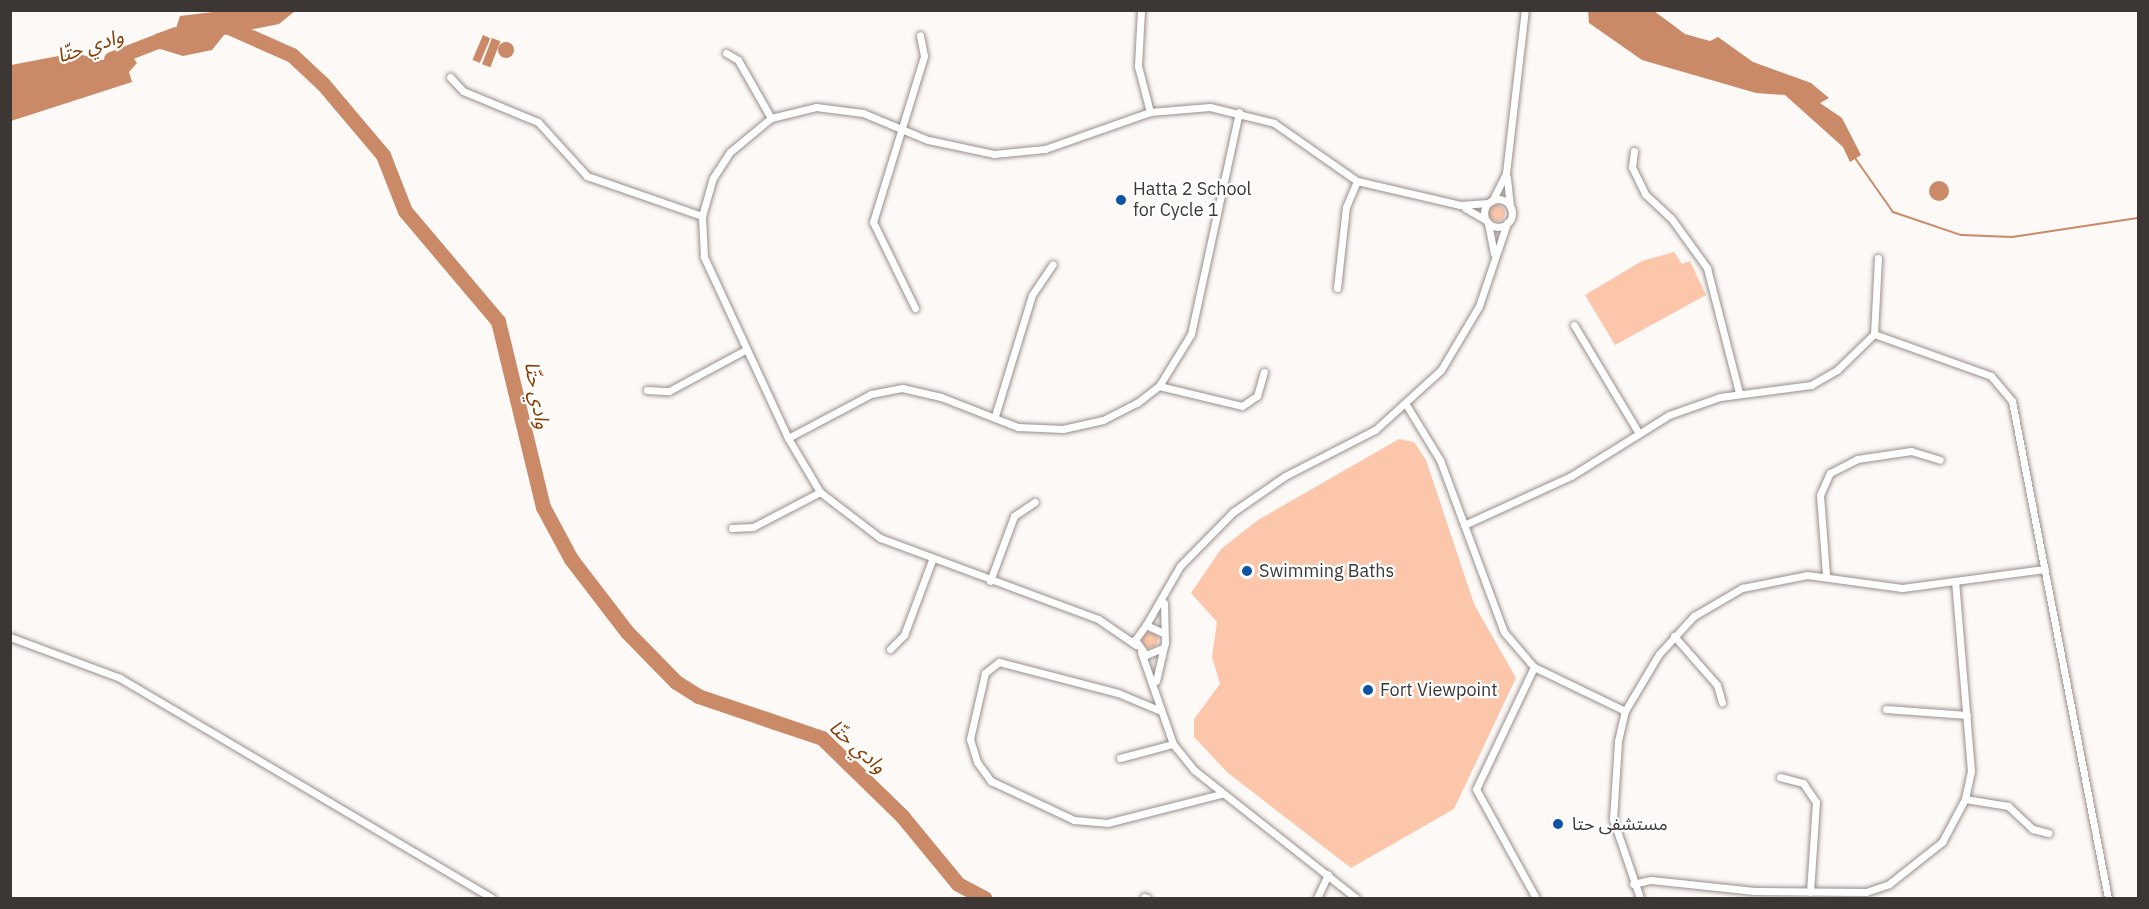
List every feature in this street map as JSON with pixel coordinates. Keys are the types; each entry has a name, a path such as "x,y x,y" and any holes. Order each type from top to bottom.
{"street":[{"path":"1141,10 1138,66 1150,112"},
{"path":"1136,645 1144,626 1164,601 1180,566 1233,512 1407,406 1441,370 1464,335 1507,223 1510,207 1506,172 1525,10"},
{"path":"915,308 873,222 924,56 920,34"},
{"path":"726,53 738,60 771,118"},
{"path":"450,78 463,91 538,123 587,176 702,216"},
{"path":"1356,898 1328,874 1221,794 1173,744 1161,711 1156,684 1141,652 1122,630 932,560 880,538 820,492 788,438 745,350 704,257 702,216 713,178 730,152 771,118 816,107 838,108 966,150 1027,153 1150,112 1239,112 1274,123 1358,181 1460,205 1497,227 1507,223"},
{"path":"788,438 889,390 923,391 1018,427 1063,429 1104,420 1159,386 1191,334 1239,112"},
{"path":"1634,151 1632,167 1645,194 1671,218 1707,268 1739,393"},
{"path":"1495,259 1487,221 1490,202 1506,172"},
{"path":"1337,288 1346,207 1358,181"},
{"path":"1460,205 1490,202 1510,207"},
{"path":"1464,525 1571,476 1638,432 1669,415 1739,393 1811,385 1837,370 1874,334 1878,258"},
{"path":"994,416 1032,295 1053,264"},
{"path":"1574,325 1638,432"},
{"path":"1874,334 1977,370 2007,391 2045,569 2108,898"},
{"path":"647,390 669,391 745,350"},
{"path":"1159,386 1242,406 1257,396 1264,372"},
{"path":"1407,406 1430,438 1464,525 1497,621 1534,667 1625,711"},
{"path":"1826,575 1820,495 1830,473 1857,459 1911,451 1940,460"},
{"path":"732,528 753,527 820,492"},
{"path":"990,581 1014,516 1035,502"},
{"path":"890,649 904,635 932,560"},
{"path":"1640,898 1633,884 1613,819 1615,760 1625,711 1674,636 1703,609 1742,588 1826,575 1891,587 1955,582 2045,569"},
{"path":"1633,884 1651,880 1754,895 1866,892 1889,884 1942,842 1965,799 1971,771 1955,582"},
{"path":"1156,684 1163,647 1164,601"},
{"path":"1122,630 1144,626 1163,633"},
{"path":"1674,636 1717,685 1722,702"},
{"path":"10,637 120,678 492,898"},
{"path":"1141,652 1151,655 1163,647"},
{"path":"1161,711 1118,693 999,662 984,673 970,739 976,762 991,781 1074,820 1107,823 1221,794"},
{"path":"1534,667 1476,789 1536,898"},
{"path":"1886,709 1967,716"},
{"path":"1120,758 1173,744"},
{"path":"1780,777 1803,783 1816,802 1810,892"},
{"path":"1965,799 2008,806 2032,829 2048,833"},
{"path":"1317,898 1328,874"}],"shaded area":[{"path":"221,11 295,11 279,24 224,35 212,50 183,56 157,48 155,34 176,28 180,16"},
{"path":"1588,11 1654,11 1685,34 1710,41 1718,37 1753,62 1811,83 1829,98 1820,103 1842,118 1861,155 1850,162 1843,147 1785,95 1756,93 1642,60 1589,23"},
{"path":"483,35 490,38 480,63 472,60"},
{"path":"492,38 500,41 490,67 482,64"},
{"path":"506,42 514,50 506,58 498,50"},
{"path":"128,50 137,63 129,72 132,82 11,121 11,65 74,53 103,60"},
{"path":"1935,181 1943,181 1949,187 1949,195 1943,201 1935,201 1929,195 1929,187"},
{"path":"1494,205 1500,205 1505,213 1503,219 1494,221 1489,216 1489,210"},
{"path":"1674,252 1682,264 1690,261 1706,295 1615,345 1585,295 1642,261"},
{"path":"1399,439 1414,442 1426,460 1474,604 1516,678 1454,809 1351,868 1228,773 1194,737 1194,719 1220,684 1212,657 1217,622 1191,593 1221,549 1258,520"},
{"path":"1147,632 1153,632 1158,640 1156,646 1147,648 1142,643 1142,637"}],"waterway":[{"name":"وادي حتّا","path":"224,25 292,55 323,84 383,155 405,211 498,321 543,507 571,559 627,632 676,682 698,696 822,738 902,816 958,884 984,898"},
{"name":"وادي حتّا","path":"111,59 175,34"},
{"path":"1855,158 1893,212 1961,235 2012,237 2138,218"}],"place":[{"name":"Hatta 2 School for Cycle 1","path":"1121,200"},
{"name":"Swimming Baths","path":"1247,571"},
{"name":"Fort Viewpoint","path":"1368,690"},
{"name":"مستشفى حتا","path":"1558,824"}]}
